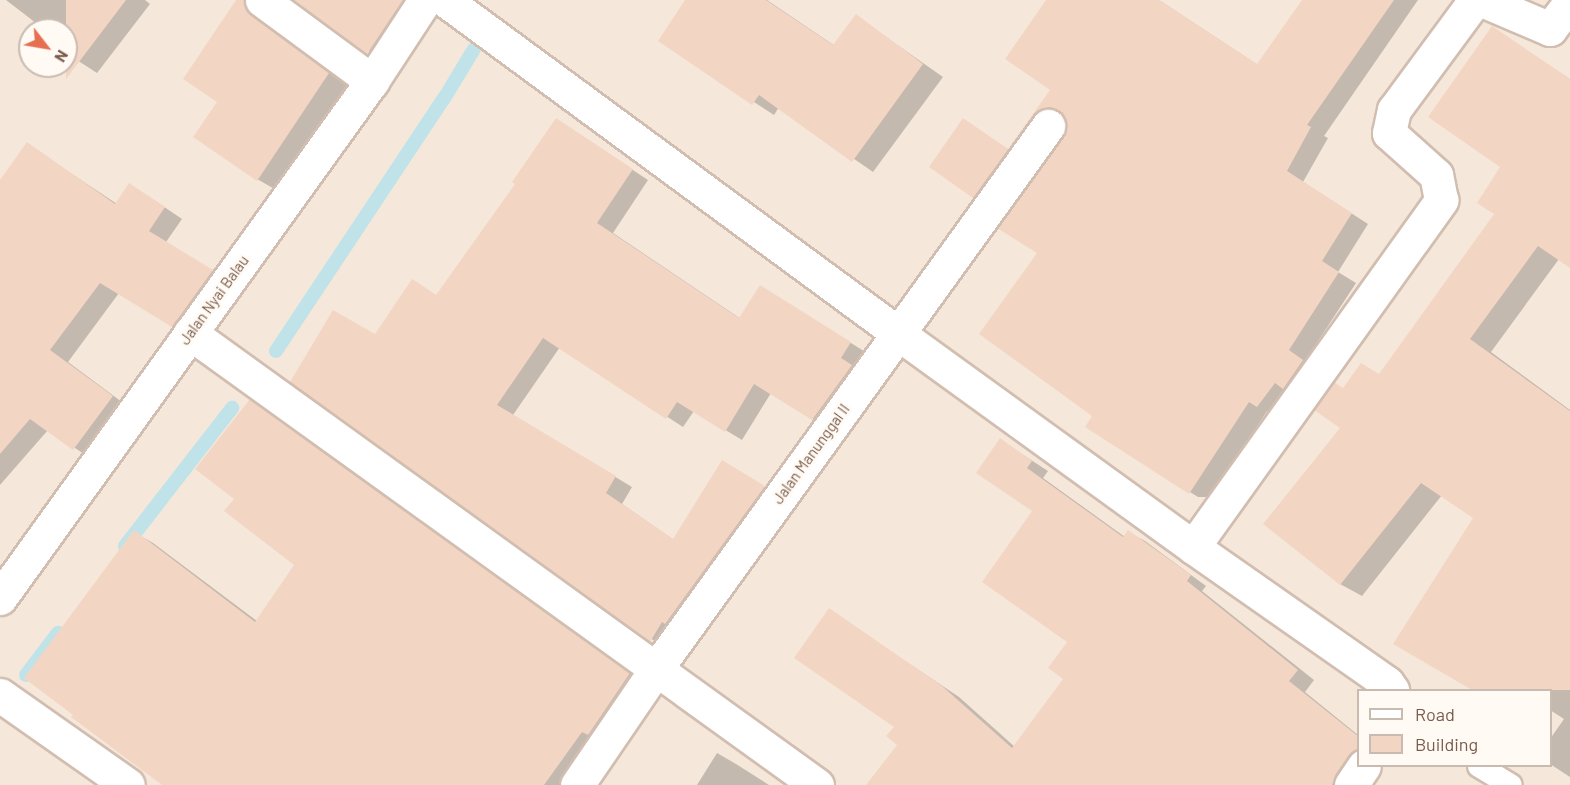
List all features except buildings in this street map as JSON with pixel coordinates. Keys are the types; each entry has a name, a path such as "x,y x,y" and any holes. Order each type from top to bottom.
{"street":[{"path":"262,0 372,81"},
{"name":"Jalan Nyai Balau","path":"0,598 203,342 425,0"},
{"path":"1193,547 1441,200 1436,175 1389,133 1394,110 1476,0"},
{"path":"1482,0 1550,29 1570,2"},
{"path":"461,12 899,334 1193,547 1387,683 1391,689"},
{"name":"Jalan Manunggal II","path":"577,785 656,669 1048,126"},
{"path":"203,342 817,785"},
{"path":"0,695 128,785"},
{"path":"1351,785 1363,767"}],"lane":[{"path":"1482,767 1511,785"}],"shaded area":[{"path":"0,0 1570,0 1570,785 0,785"}],"waterway":[{"path":"276,351 445,97 474,49"},
{"path":"125,546 232,408"},
{"path":"26,675 58,633"}]}
